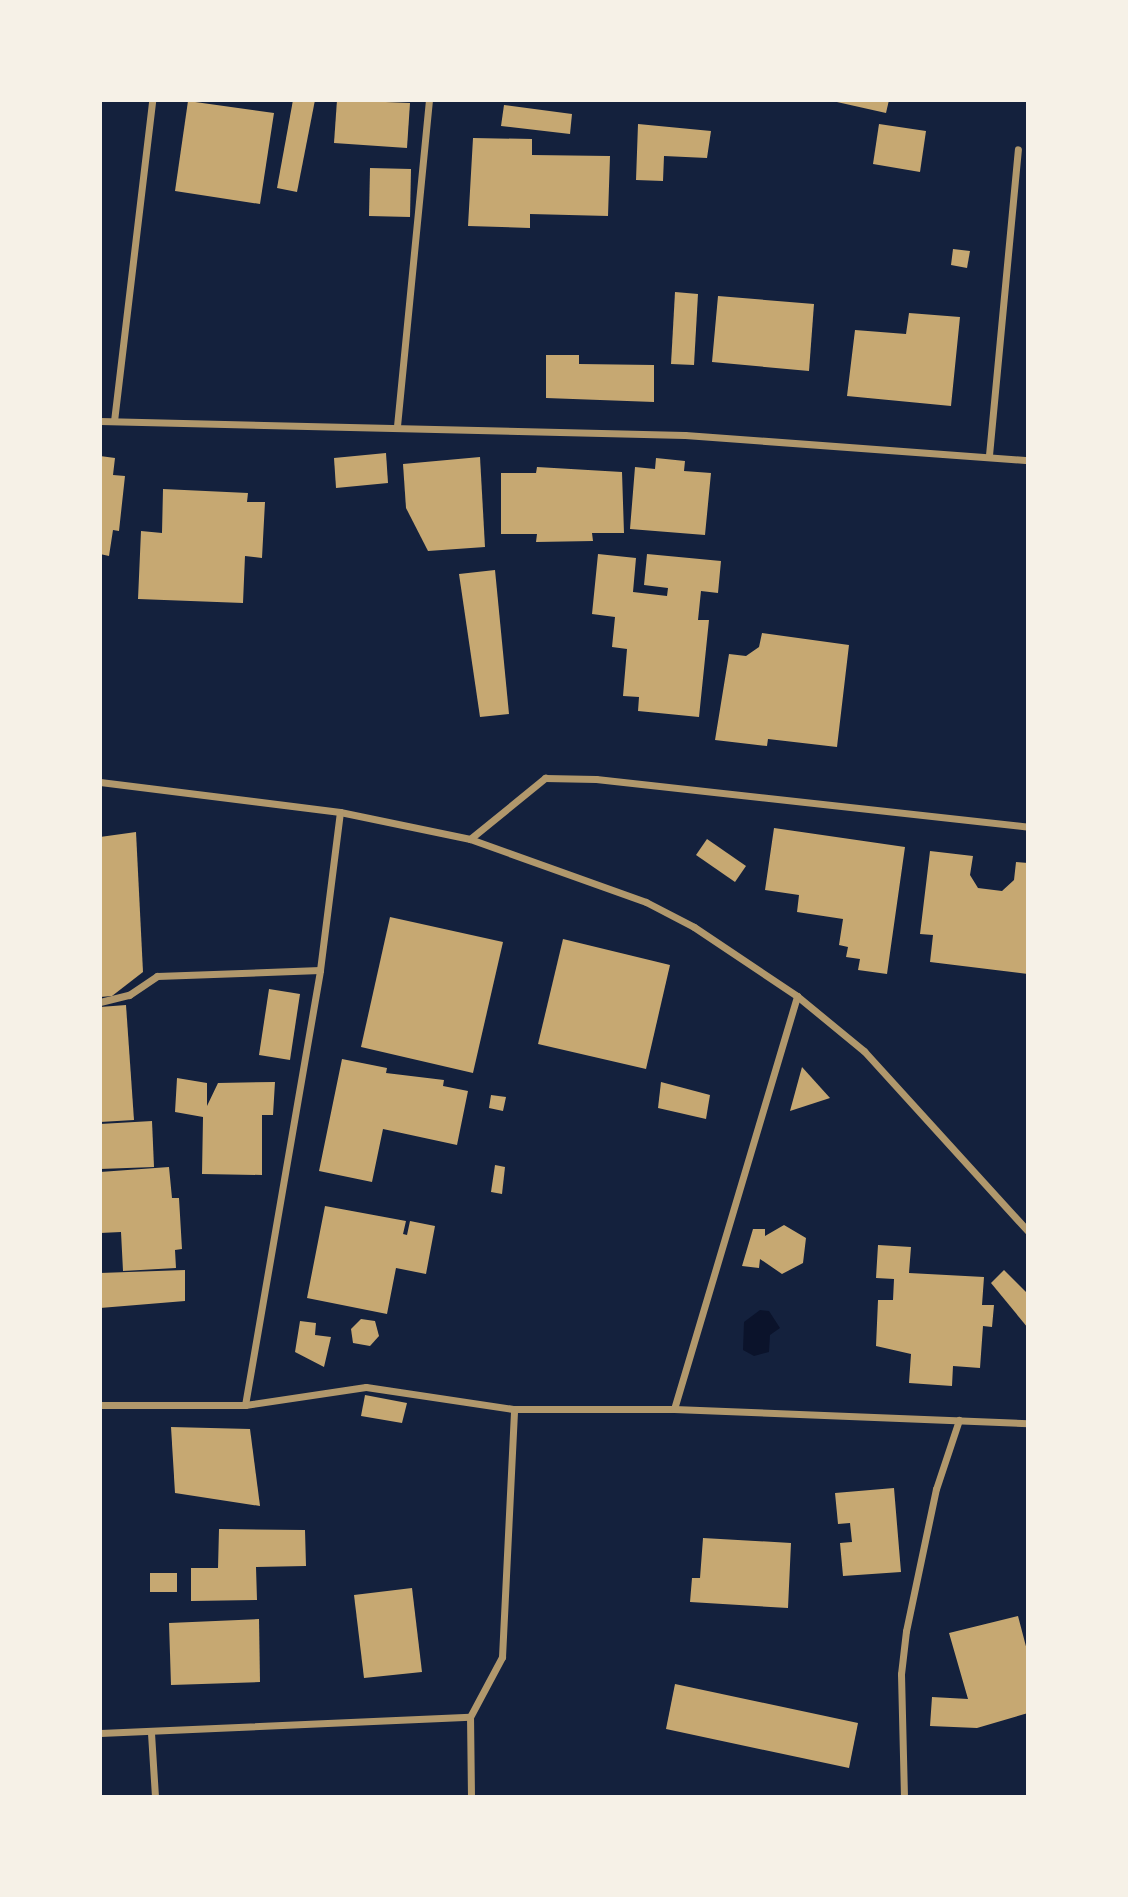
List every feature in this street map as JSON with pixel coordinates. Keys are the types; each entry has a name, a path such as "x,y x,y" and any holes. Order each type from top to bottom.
{"street":[{"path":"114,421 152,100"},
{"path":"397,426 429,100"},
{"path":"989,455 1018,149"},
{"path":"100,421 397,426 685,435 989,455 1028,460"},
{"path":"470,839 545,778 596,779 1028,827"},
{"path":"100,782 340,812 470,839 646,902 694,927 797,996 864,1051 1028,1231"},
{"path":"245,1405 320,970 340,812"},
{"path":"100,1002 129,995 157,976 320,970"},
{"path":"674,1409 797,996"},
{"path":"100,1405 245,1405 366,1387 514,1409 674,1409 1028,1423"},
{"path":"471,1797 470,1717 502,1657 514,1409"},
{"path":"904,1797 901,1674 906,1631 936,1489 959,1420"},
{"path":"100,1733 151,1733 470,1717"},
{"path":"151,1733 155,1797"}],"water":[{"path":"760,1310 769,1311 780,1328 770,1335 769,1352 754,1356 743,1350 744,1322"}],"building":[{"path":"293,100 315,100 297,192 277,188"},
{"path":"337,100 410,103 407,148 334,143"},
{"path":"828,100 889,100 886,113"},
{"path":"188,101 274,113 260,204 175,191"},
{"path":"504,105 572,114 570,134 501,126"},
{"path":"638,124 711,131 707,158 664,156 663,181 636,180"},
{"path":"879,124 926,131 920,172 873,164"},
{"path":"473,138 532,139 532,155 610,156 608,216 530,214 530,228 468,226"},
{"path":"370,168 411,169 410,217 369,216"},
{"path":"953,249 970,251 967,268 951,265"},
{"path":"675,292 698,294 694,365 671,364"},
{"path":"718,296 814,304 809,371 712,362"},
{"path":"909,313 960,317 951,406 847,396 855,330 906,334"},
{"path":"546,355 579,355 579,364 654,365 654,402 546,398"},
{"path":"386,453 388,483 336,488 334,458"},
{"path":"100,456 115,458 113,475 125,476 119,531 113,530 109,556 100,554"},
{"path":"480,457 485,547 428,551 406,508 403,464"},
{"path":"656,458 685,461 684,471 711,473 705,535 630,529 635,467 655,469"},
{"path":"537,467 622,472 624,533 592,533 593,541 536,542 537,534 501,534 501,473 536,473"},
{"path":"163,489 248,493 247,502 265,502 262,558 245,556 243,603 138,599 141,531 162,533"},
{"path":"598,554 636,558 633,592 667,596 668,588 644,585 647,554 721,561 718,593 701,591 698,620 709,620 699,717 638,711 639,697 623,696 627,649 612,647 615,617 592,614"},
{"path":"495,570 509,714 480,717 459,574"},
{"path":"762,633 849,645 837,747 768,739 767,746 715,740 729,654 746,656 759,647"},
{"path":"774,828 905,847 887,974 858,970 860,959 846,957 848,947 839,945 843,919 797,912 799,895 765,890"},
{"path":"136,832 143,972 112,996 100,997 100,837"},
{"path":"707,839 746,866 735,882 696,855"},
{"path":"930,851 973,856 970,875 978,888 1002,891 1014,880 1016,862 1028,863 1028,974 930,962 933,935 920,934"},
{"path":"390,917 503,942 473,1073 361,1047"},
{"path":"563,939 670,965 646,1069 538,1044"},
{"path":"269,989 300,994 290,1060 259,1055"},
{"path":"126,1005 134,1120 100,1122 100,1007"},
{"path":"342,1059 387,1068 386,1073 444,1080 443,1086 468,1091 457,1145 383,1129 372,1182 319,1171"},
{"path":"802,1067 830,1098 790,1111"},
{"path":"177,1078 207,1083 207,1106 218,1083 275,1082 273,1115 262,1115 262,1175 202,1174 203,1117 175,1112"},
{"path":"661,1082 710,1095 706,1119 658,1108"},
{"path":"491,1095 506,1097 503,1111 489,1108"},
{"path":"152,1121 154,1167 100,1169 100,1124"},
{"path":"495,1165 505,1167 502,1194 491,1192"},
{"path":"169,1167 172,1198 179,1198 182,1249 175,1250 176,1268 123,1271 121,1232 100,1233 100,1172"},
{"path":"325,1206 406,1221 403,1234 407,1235 410,1221 435,1226 426,1274 396,1268 387,1314 307,1298"},
{"path":"784,1225 806,1238 803,1263 782,1274 760,1259 759,1268 742,1266 753,1229 765,1229 765,1236"},
{"path":"878,1245 911,1247 909,1273 984,1277 982,1305 994,1305 992,1327 983,1326 980,1368 953,1366 952,1386 909,1383 911,1354 876,1346 878,1300 893,1300 894,1279 876,1278"},
{"path":"185,1270 185,1301 100,1308 100,1273"},
{"path":"1004,1270 1028,1294 1028,1328 991,1283"},
{"path":"361,1319 375,1321 379,1336 370,1346 353,1343 351,1329"},
{"path":"300,1321 316,1323 315,1335 331,1337 324,1367 295,1352"},
{"path":"365,1395 407,1403 402,1423 361,1416"},
{"path":"171,1427 250,1429 260,1506 175,1493"},
{"path":"894,1488 901,1572 843,1576 840,1543 852,1542 850,1523 838,1524 835,1493"},
{"path":"219,1529 305,1530 306,1566 256,1567 257,1600 191,1601 191,1568 218,1568"},
{"path":"703,1538 791,1543 788,1608 690,1602 692,1578 700,1578"},
{"path":"150,1573 177,1573 177,1592 150,1592"},
{"path":"412,1588 422,1672 364,1678 354,1595"},
{"path":"1018,1616 1028,1654 1028,1713 977,1728 930,1726 932,1697 968,1699 949,1633"},
{"path":"259,1619 260,1682 171,1685 169,1623"},
{"path":"675,1684 858,1723 849,1768 666,1729"}]}
